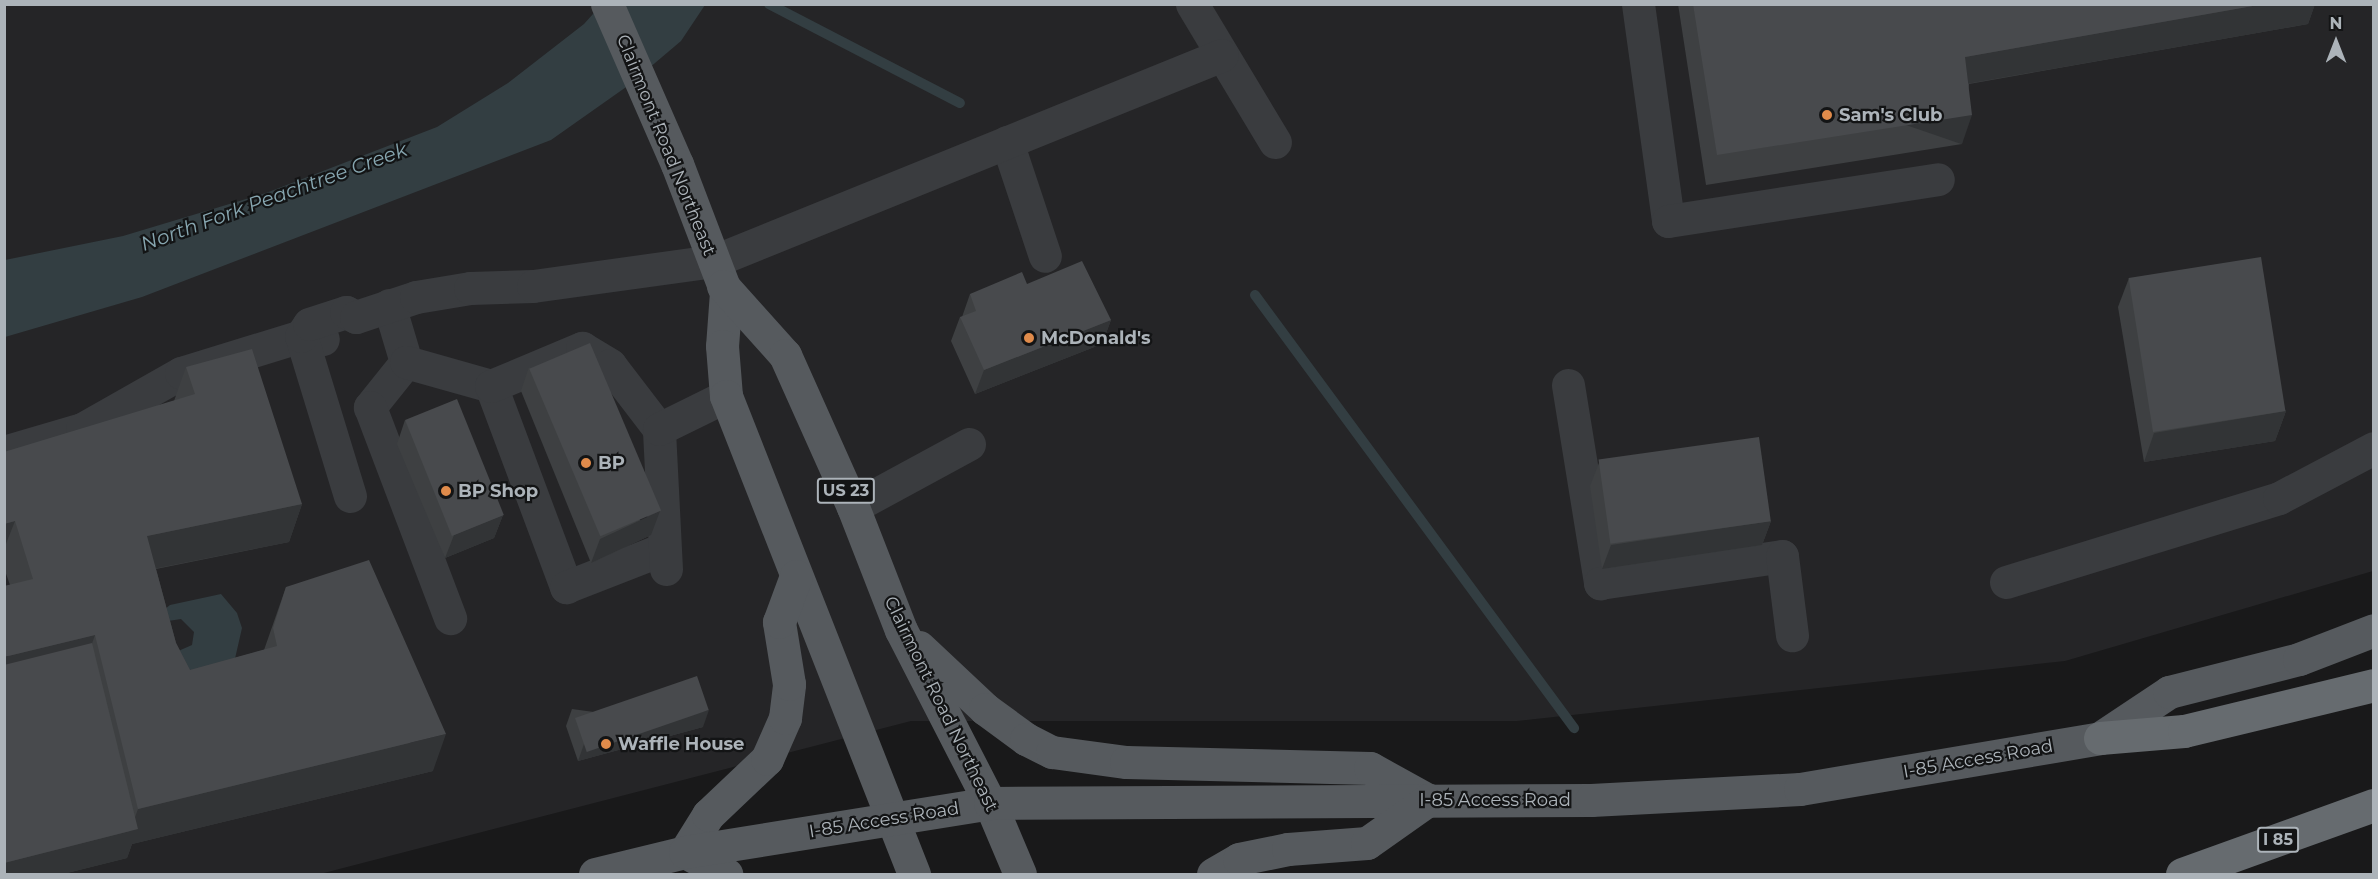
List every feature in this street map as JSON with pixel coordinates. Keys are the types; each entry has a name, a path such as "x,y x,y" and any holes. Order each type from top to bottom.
{"highway":[{"path":"2100,738 2184,731 2373,685"},
{"name":"I 85","path":"2182,874 2373,805"}],"main road":[{"name":"Clairmont Road Northeast","path":"607,4 677,164 719,273 785,355 853,507 901,630 990,803 1020,874"},
{"name":"Clairmont Road Northeast","path":"719,273 726,396 914,874"},
{"path":"726,874 685,852 708,815 767,759 785,718 789,684 779,622 796,576"},
{"path":"901,630 985,709 1026,739 1052,752 1126,762 1370,768 1428,800 1367,843 1288,849 1239,859 1213,874"},
{"name":"I-85 Access Road","path":"595,874 685,852 990,803 1591,800 1800,789 2100,738 2169,692 2300,659 2373,630"}],"lane":[{"path":"1192,4 1275,142"},
{"path":"1638,4 1668,221 1938,179"},
{"path":"4,452 82,429 180,373 301,336 309,324 346,312 356,317 389,305 470,288 719,273 1007,142 1222,55"},
{"path":"1007,142 1045,256"},
{"path":"389,305 406,362"},
{"path":"301,336 350,496"},
{"path":"406,362 491,386 582,348 610,365 659,429 664,559 566,587 491,386"},
{"path":"406,362 370,407 450,618"},
{"path":"1568,385 1600,583 1782,556 1792,635"},
{"path":"659,429 726,396"},
{"path":"853,507 969,444"},
{"path":"2006,582 2279,498 2373,447"}],"shaded area":[{"path":"5,5 2373,5 2373,571 2065,661 1517,721 911,721 320,874 5,874"}],"water":[{"name":"North Fork Peachtree Creek","path":"601,5 705,5 681,41 629,85 551,140 142,297 5,337 5,260 123,236 266,193 437,127 508,83 584,24"},
{"path":"221,594 237,613 242,628 234,663 191,675 176,652 192,645 194,632 181,619 168,621 165,609 170,605"}],"building":[{"name":"Sam's Club","path":"1693,4 2264,4 1965,57 1972,115 1717,155"},
{"path":"2261,257 2285,411 2153,432 2129,278"},
{"name":"McDonald's","path":"1082,261 1111,320 984,370 960,317 976,311 970,294 1022,272 1027,284"},
{"name":"BP","path":"590,343 661,511 600,536 529,369"},
{"path":"252,349 302,504 147,536 176,643 190,670 277,646 273,628 286,587 369,560 446,734 138,809 95,635 4,657 4,586 33,579 15,521 4,524 4,452 195,394 186,367"},
{"path":"457,399 504,515 452,536 405,420"},
{"path":"1759,437 1771,521 1610,544 1599,460"},
{"path":"92,643 138,829 4,863 4,665"},
{"name":"Waffle House","path":"697,676 709,710 587,752 575,718"}],"waterway":[{"path":"769,4 960,103"},
{"path":"1255,295 1574,728"}],"place":[{"name":"Sam's Club","path":"1827,115"},
{"name":"McDonald's","path":"1029,338"},
{"name":"BP","path":"586,463"},
{"name":"BP Shop","path":"446,491"},
{"name":"Waffle House","path":"606,744"}]}
